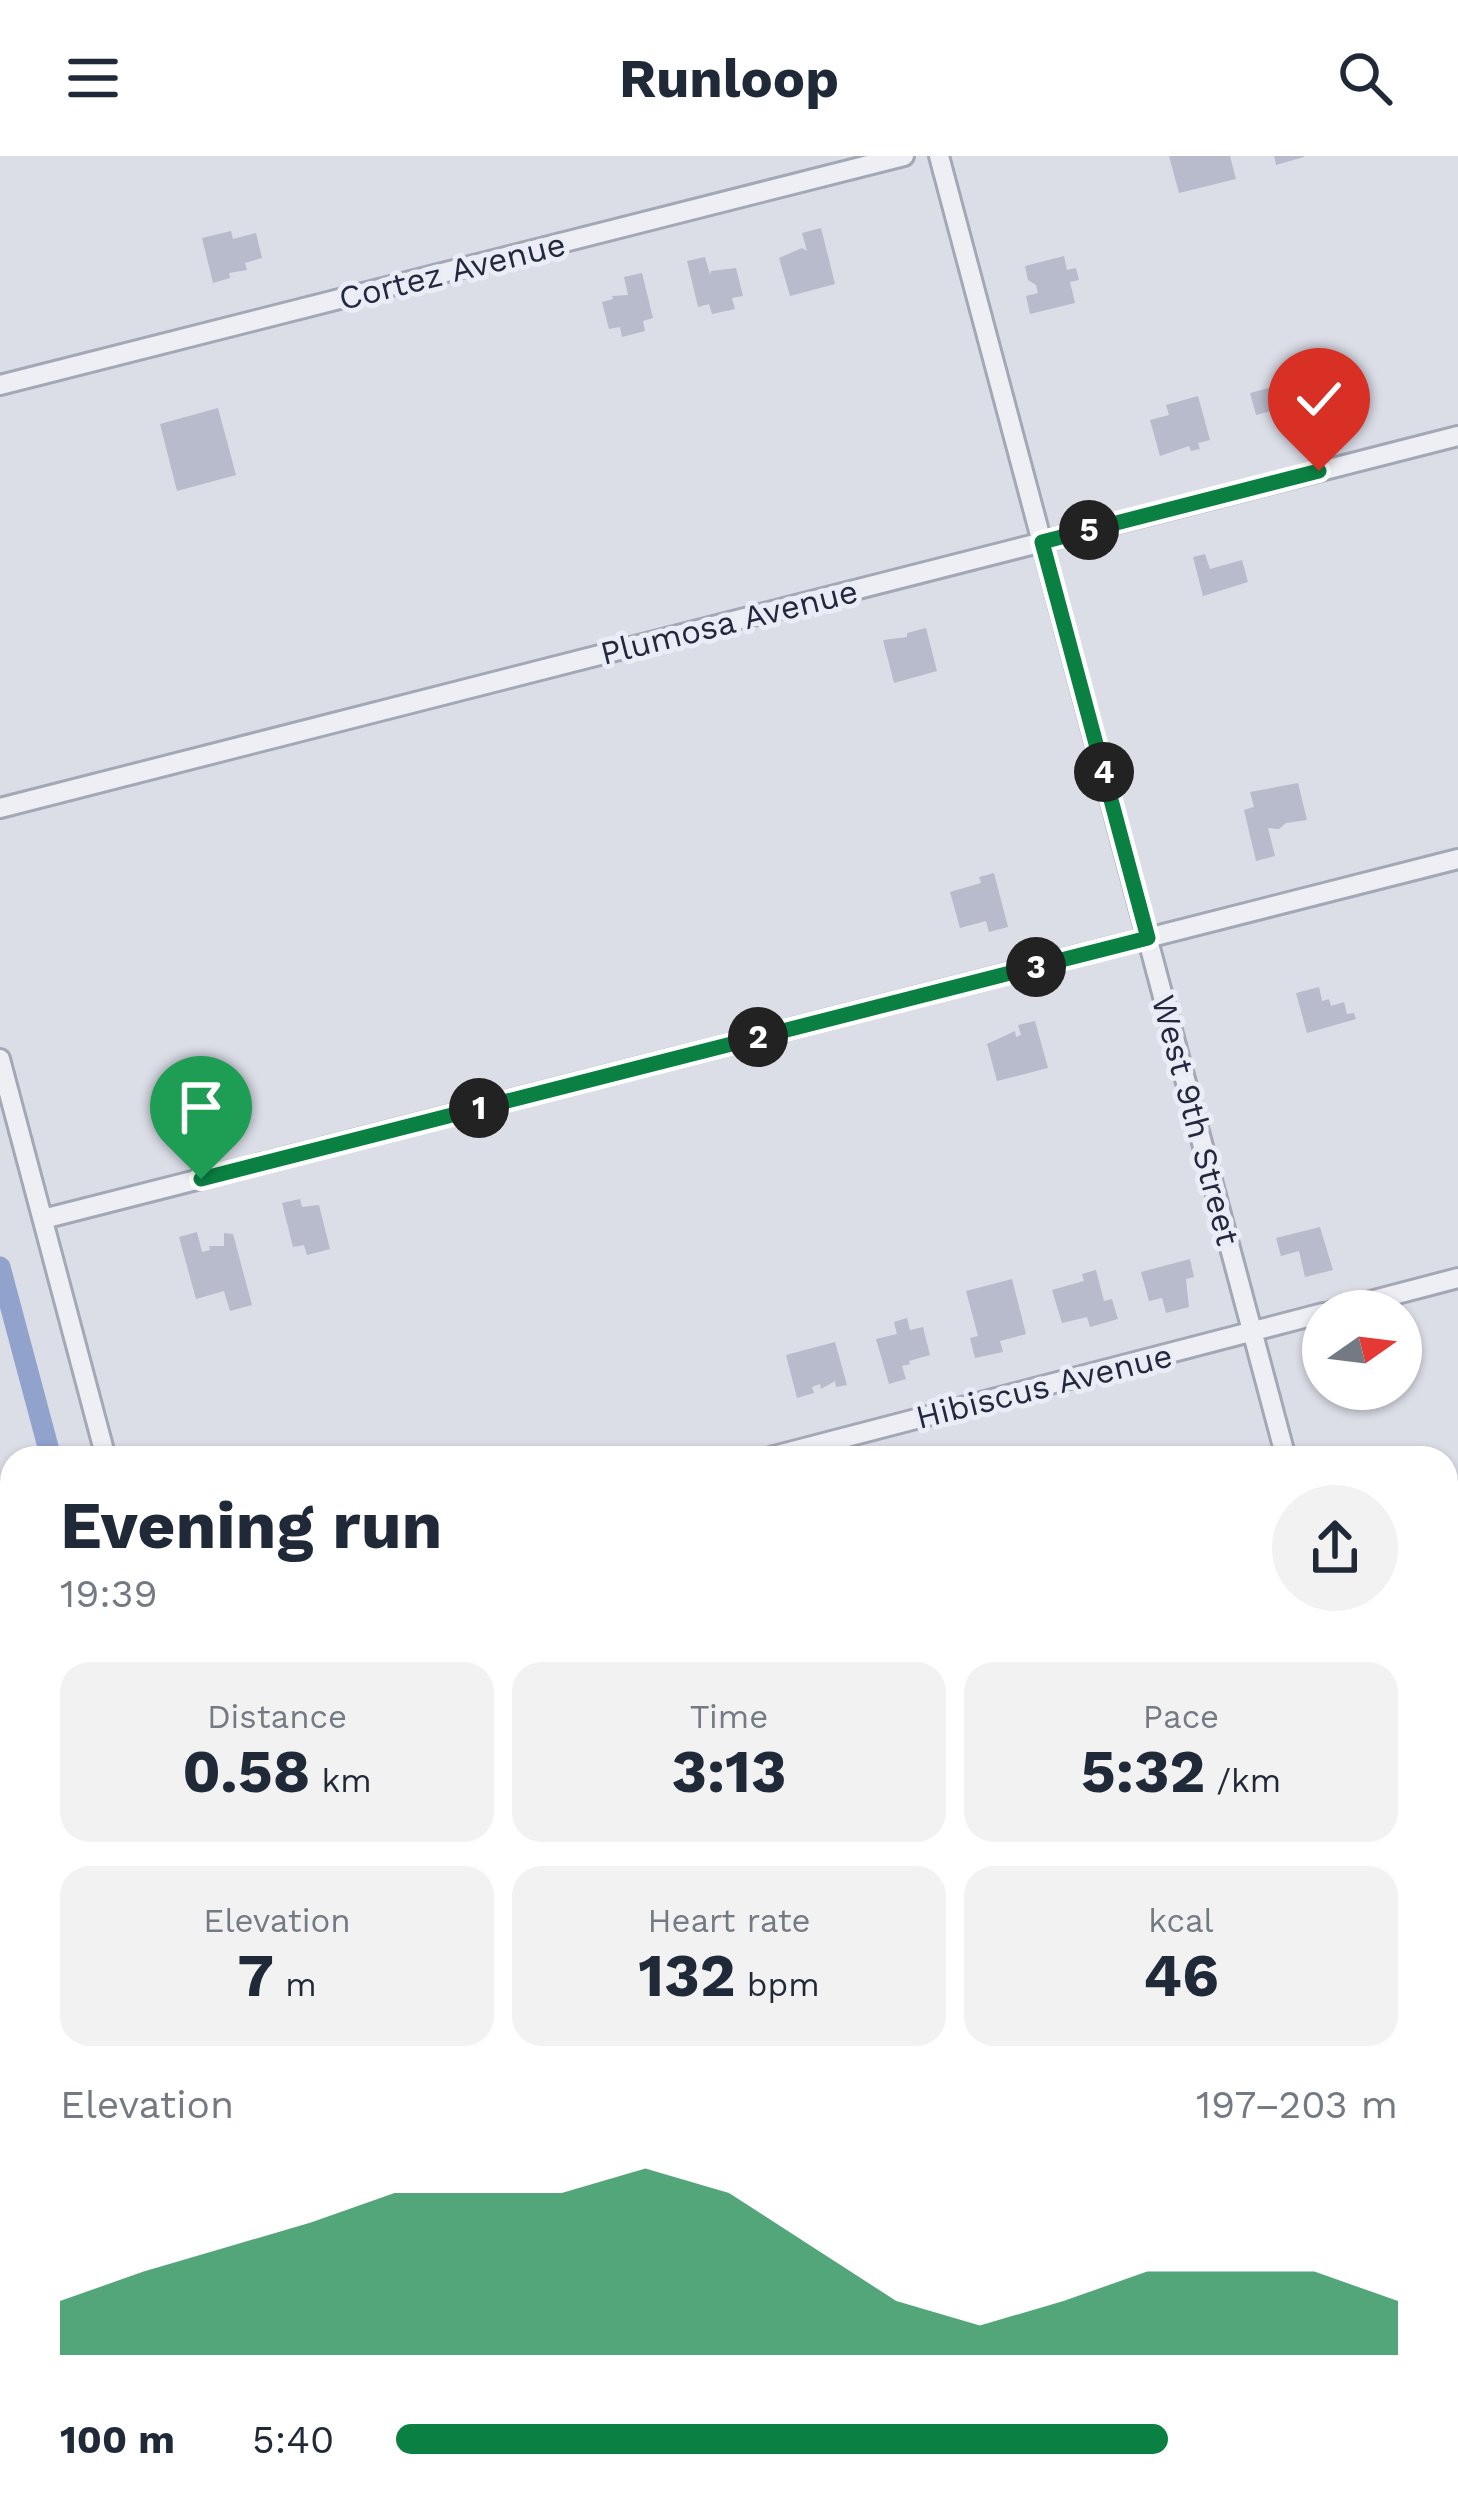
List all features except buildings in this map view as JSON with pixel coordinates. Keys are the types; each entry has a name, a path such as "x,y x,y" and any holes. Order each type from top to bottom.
{"street":[{"name":"Cortez Avenue","path":"0,386 904,156"},
{"name":"West 9th Street","path":"939,156 1283,1446"},
{"name":"Plumosa Avenue","path":"0,808 1458,436"},
{"path":"43,1219 1458,860"},
{"path":"0,1059 103,1446"},
{"path":"1412,1290 1458,1278"},
{"name":"Hibiscus Avenue","path":"812,1446 1302,1319"}],"waterway":[{"path":"0,1267 48,1446"}],"route":[{"path":"201,1179 1148,938 1042,542 1319,471"}]}
